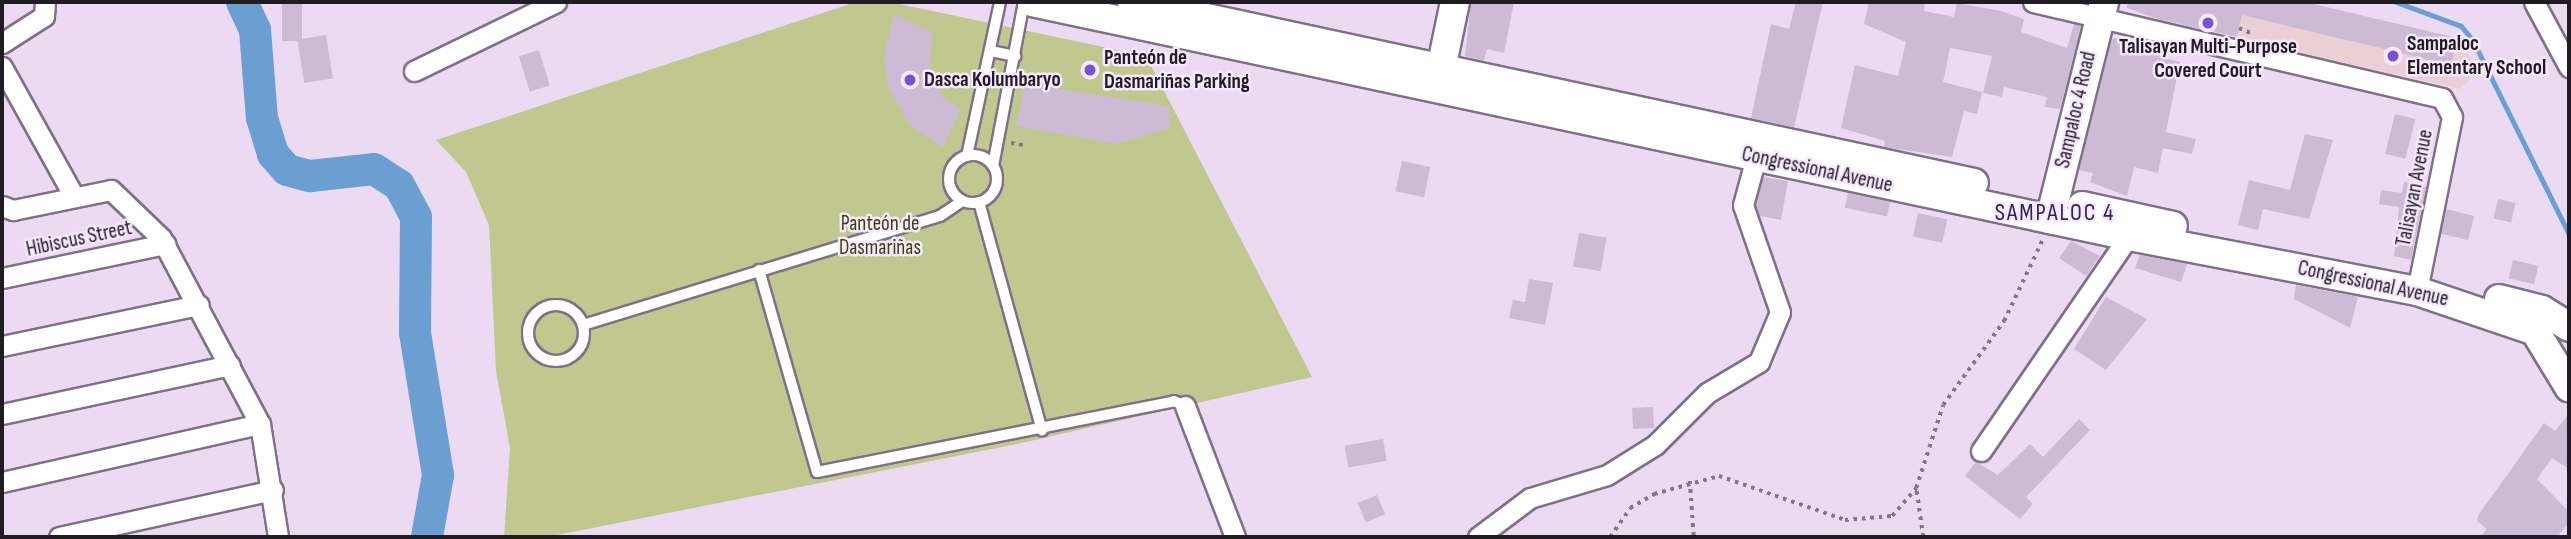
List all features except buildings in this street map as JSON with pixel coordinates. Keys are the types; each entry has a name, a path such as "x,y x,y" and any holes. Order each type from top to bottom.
{"main road":[{"name":"Congressional Avenue","path":"1032,2 1439,80 2052,210 2542,310 2569,327"},
{"name":"Congressional Avenue","path":"1132,2 1207,10 1439,80 1756,158 2052,210 2129,236 2418,284 2535,331 2569,387"},
{"path":"1439,80 1455,2"},
{"name":"Sampaloc 4 Road","path":"2052,210 2102,9"}],"street":[{"path":"2,43 44,16 45,2"},
{"path":"414,71 556,2"},
{"name":"Talisayan Avenue","path":"2033,2 2102,9 2450,104 2418,284"},
{"path":"2534,2 2569,67"},
{"path":"2,67 72,194"},
{"path":"1478,537 1530,498 1607,475 1655,445 1707,393 1759,362 1780,313 1744,205 1756,158"},
{"path":"2,206 13,210 72,194 111,190 165,244 200,305 260,424 273,490 278,537"},
{"path":"1982,451 2129,236"},
{"name":"Hibiscus Street","path":"2,278 165,244"},
{"path":"2,346 200,305"},
{"path":"2,414 230,365"},
{"path":"1185,406 1235,537"},
{"path":"2,482 260,424"},
{"path":"60,537 273,490"}],"lane":[{"path":"962,201 951,189 949,173 967,156 1000,2"},
{"path":"583,325 940,216 962,201 979,202 995,188 993,166 1024,2"},
{"path":"990,51 1015,56"},
{"path":"967,156 993,166"},
{"path":"979,202 1042,430"},
{"path":"758,270 817,472 1042,430 1174,401 1185,406"},
{"path":"548,306 573,310 583,325 582,344 569,358 550,360 529,341 533,316 548,306"}],"path":[{"path":"2239,28 2253,33"},
{"path":"1610,537 1630,508 1690,481 1730,476 1845,520 1892,516 1916,488 1943,405 2015,302 2052,210"},
{"path":"1690,481 1694,537"},
{"path":"1916,488 1923,537"}],"shaded area":[{"name":"Sampaloc Elementary School","path":"2245,2 2305,2 2457,38 2479,71 2460,89 2237,38"}],"green space":[{"name":"Panteón de Dasmariñas","path":"856,2 890,2 1146,56 1312,377 1017,444 547,537 504,537 510,448 496,371 489,225 466,172 436,140"}],"waterway":[{"path":"242,2 255,30 262,118 273,154 287,170 310,176 374,169 399,185 416,217 415,333 438,475 427,537"},
{"path":"2396,2 2461,26 2472,39 2569,234"}],"place":[{"name":"Talisayan Multi-Purpose Covered Court","path":"2208,23"},
{"name":"Sampaloc Elementary School","path":"2393,56"},
{"name":"Panteón de Dasmariñas Parking","path":"1090,70"},
{"name":"Dasca Kolumbaryo","path":"910,80"}],"district":[{"name":"SAMPALOC 4","path":"2055,213"}]}
